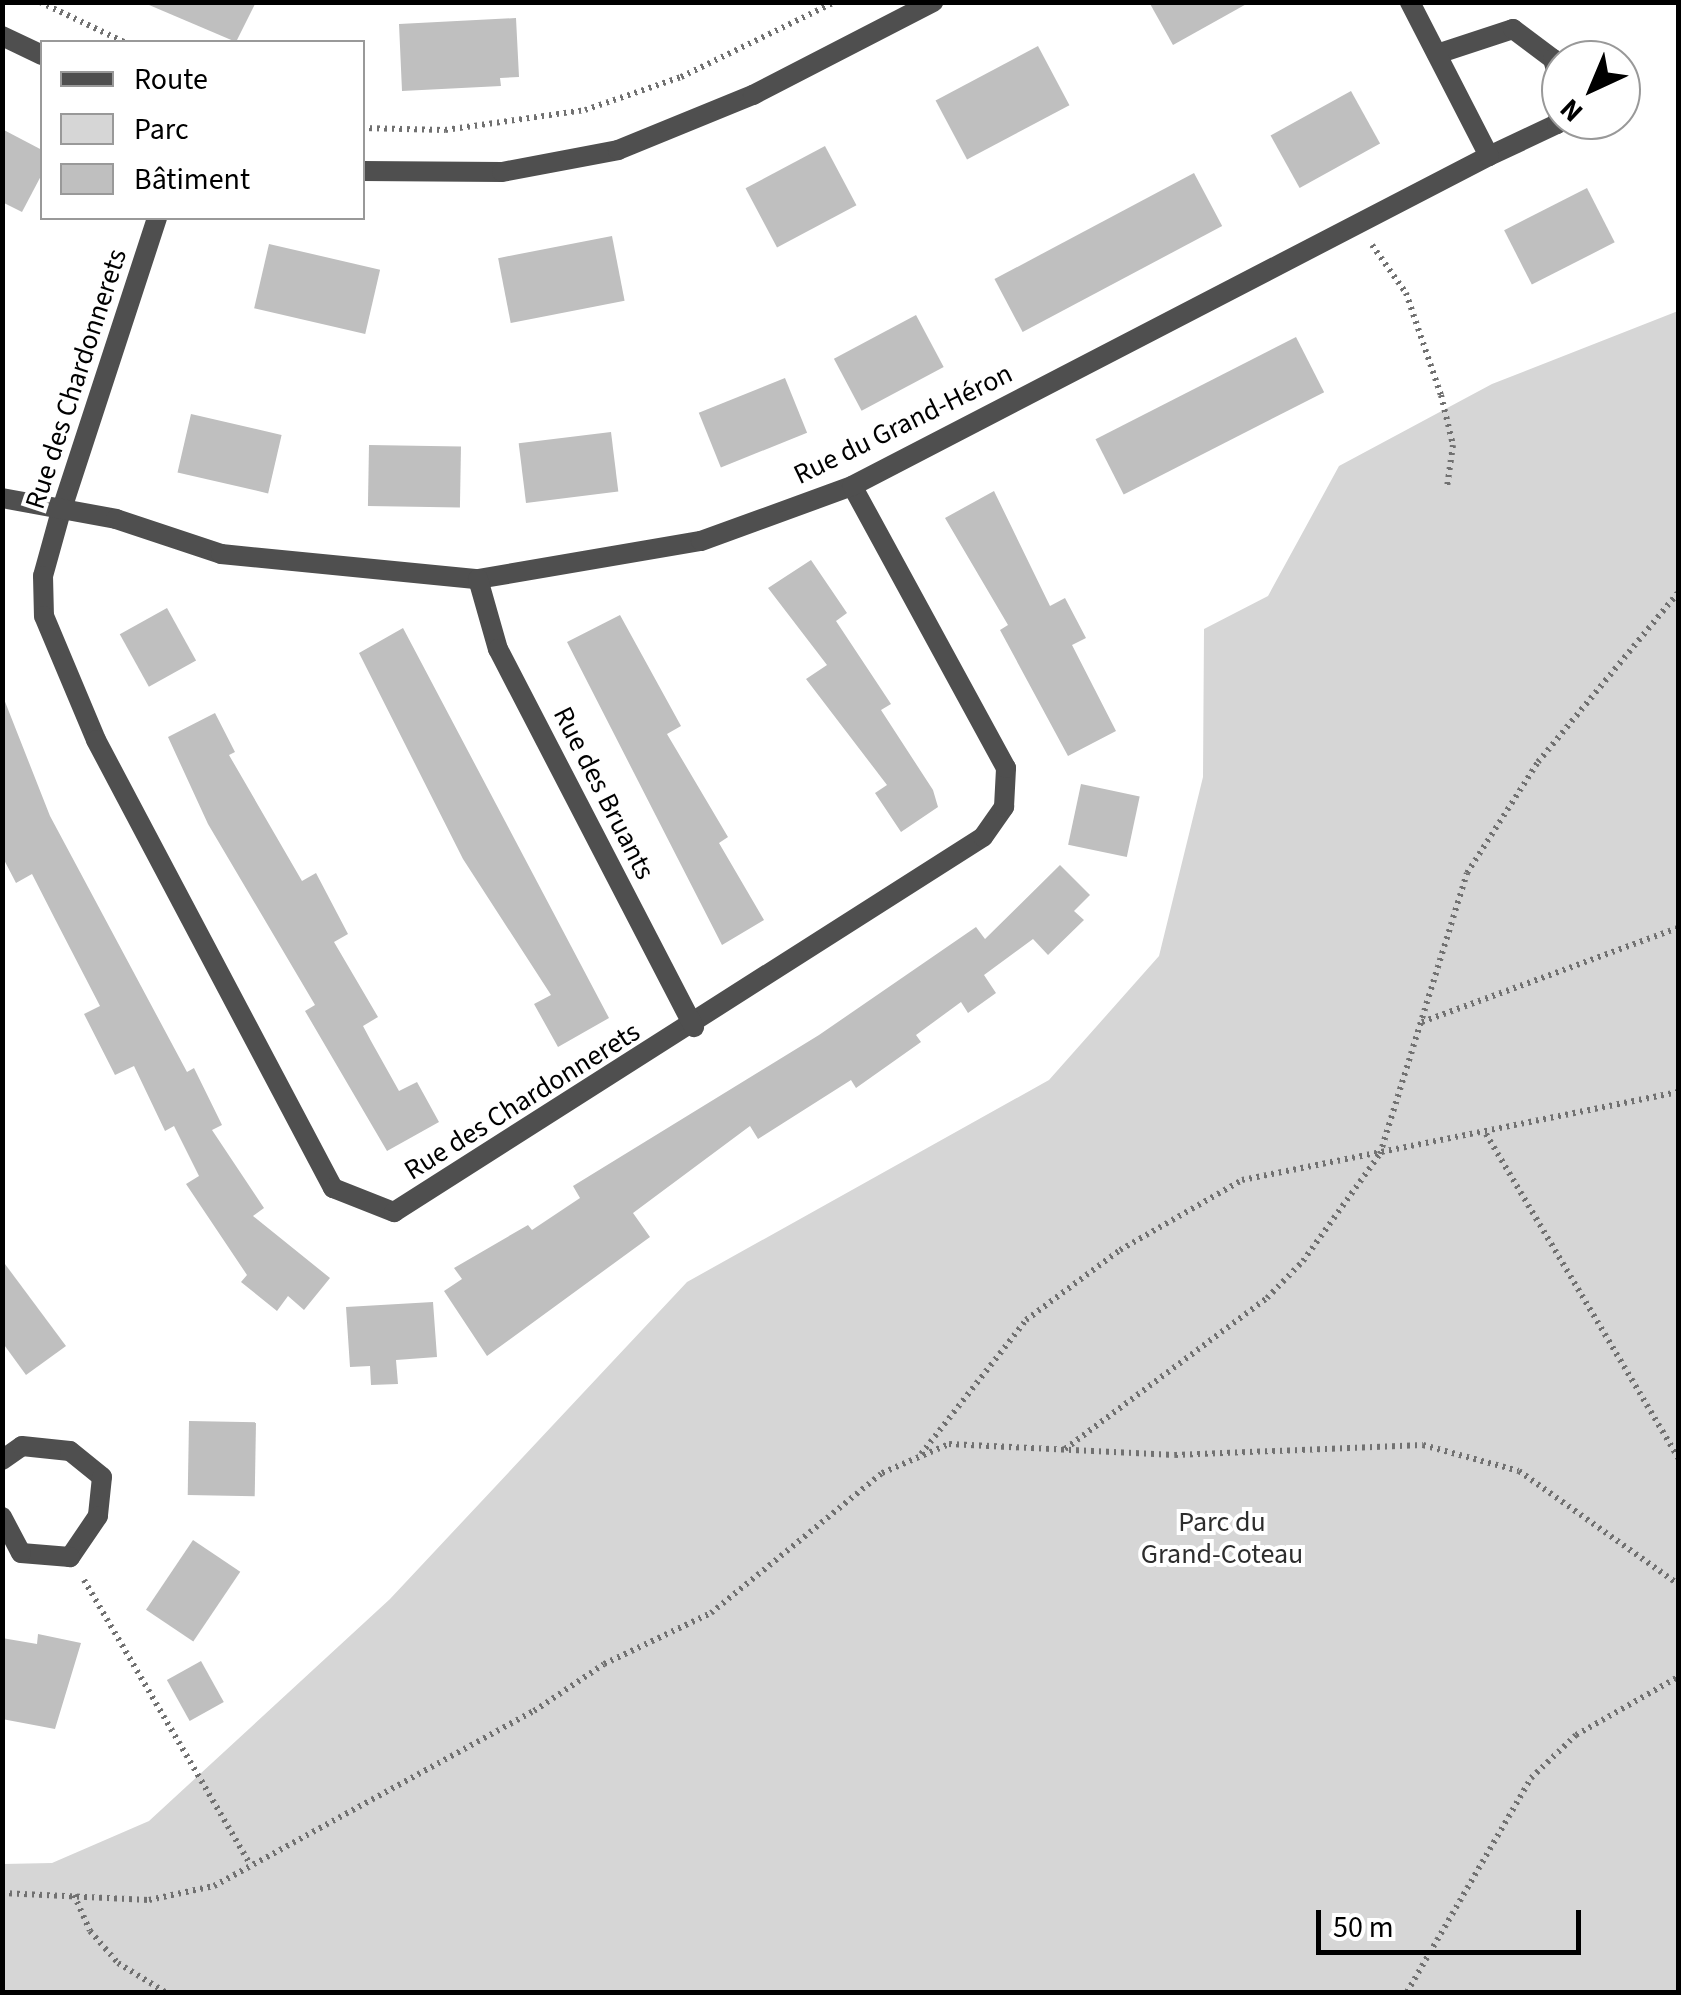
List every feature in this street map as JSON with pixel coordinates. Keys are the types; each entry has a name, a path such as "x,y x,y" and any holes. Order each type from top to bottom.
{"street":[{"path":"365,171 502,172 618,150 753,95 933,2"},
{"path":"1410,2 1489,156"},
{"path":"1437,54 1514,29 1541,50"},
{"path":"2,36 40,54"},
{"name":"Rue du Grand-Héron","path":"2,498 116,519 221,554 478,579 702,540 852,486 1541,132"},
{"name":"Rue des Chardonnerets","path":"155,220 43,576 44,616 96,740 333,1188 394,1212 694,1027 984,837 1004,807 1006,768 852,486"},
{"name":"Rue des Bruants","path":"478,579 498,648 694,1027"},
{"path":"2,1460 22,1446 70,1451 102,1477 98,1516 70,1557 21,1553 2,1516"}],"path":[{"path":"40,2 120,40"},
{"path":"365,128 445,130 585,110 681,78 835,2"},
{"path":"1358,224 1406,293 1442,395 1453,445 1447,486"},
{"path":"1064,1450 1267,1298 1380,1154 1467,873 1538,762 1678,594"},
{"path":"1421,1022 1678,928"},
{"path":"919,1457 1026,1320 1120,1250 1242,1180 1486,1134 1678,1092"},
{"path":"1486,1134 1678,1458"},
{"path":"2,1893 150,1900 214,1886 711,1612 882,1472 950,1444 1174,1455 1424,1445 1519,1471 1678,1584"},
{"path":"70,1557 250,1864"},
{"path":"1407,1992 1530,1778 1576,1734 1678,1677"},
{"path":"74,1894 90,1931 118,1963 165,1992"}],"green space":[{"name":"Parc du Grand-Coteau","path":"1678,311 1678,1992 3,1992 3,1864 52,1863 149,1821 390,1599 687,1282 1049,1080 1159,956 1203,777 1204,629 1268,596 1339,466 1492,384"}],"building":[{"path":"142,2 256,2 237,40"},
{"path":"1149,2 1250,2 1173,45"},
{"path":"516,18 519,77 500,78 501,86 402,91 399,24"},
{"path":"1038,46 1069,105 967,160 936,100"},
{"path":"1351,91 1380,143 1300,188 1271,136"},
{"path":"2,129 40,149 40,178 22,212 2,202"},
{"path":"825,146 856,205 777,247 746,188"},
{"path":"1194,173 1222,226 1023,332 994,279"},
{"path":"1587,188 1615,242 1532,285 1504,230"},
{"path":"612,236 625,301 511,323 498,258"},
{"path":"269,244 380,270 365,334 254,308"},
{"path":"916,315 944,367 862,411 834,359"},
{"path":"1296,337 1324,392 1124,494 1096,439"},
{"path":"785,378 807,433 721,468 699,413"},
{"path":"191,414 282,435 268,493 178,472"},
{"path":"611,432 618,492 526,503 519,443"},
{"path":"369,445 461,447 460,508 368,506"},
{"path":"994,491 1050,606 1065,598 1086,638 1072,645 1116,731 1068,756 1000,630 1008,625 945,518"},
{"path":"811,560 847,613 836,621 891,704 881,710 933,790 938,807 901,832 875,793 887,785 806,679 827,665 768,588"},
{"path":"167,608 196,660 149,687 120,634"},
{"path":"620,615 681,726 667,734 728,837 719,843 764,920 722,945 567,642"},
{"path":"403,628 609,1018 558,1047 534,1004 551,995 463,859 359,653"},
{"path":"2,694 50,816 187,1072 194,1068 222,1125 212,1130 264,1208 253,1216 330,1278 304,1310 288,1296 277,1311 241,1282 247,1275 186,1184 199,1176 174,1126 165,1131 134,1066 115,1075 84,1014 100,1006 32,874 16,883 2,856"},
{"path":"215,713 235,752 229,755 302,881 316,873 348,934 334,942 378,1017 363,1026 371,1041 399,1091 417,1082 439,1122 387,1151 305,1011 315,1005 208,824 168,737"},
{"path":"1081,784 1140,796 1127,857 1068,845"},
{"path":"1060,865 1090,895 1074,911 1084,920 1048,955 1033,939 984,975 996,993 968,1013 961,1002 916,1035 921,1042 856,1088 851,1080 758,1139 750,1126 633,1213 650,1237 487,1356 444,1291 462,1279 454,1268 528,1225 532,1230 580,1198 573,1186 819,1035 976,927 985,939"},
{"path":"2,1260 66,1346 26,1375 2,1342"},
{"path":"433,1302 437,1357 396,1360 398,1384 371,1385 370,1366 350,1367 346,1307"},
{"path":"189,1421 256,1422 255,1496 188,1495"},
{"path":"193,1540 240,1572 193,1642 146,1610"},
{"path":"38,1634 81,1643 55,1729 2,1719 2,1638 37,1644"},
{"path":"201,1661 224,1702 190,1721 167,1680"}]}
